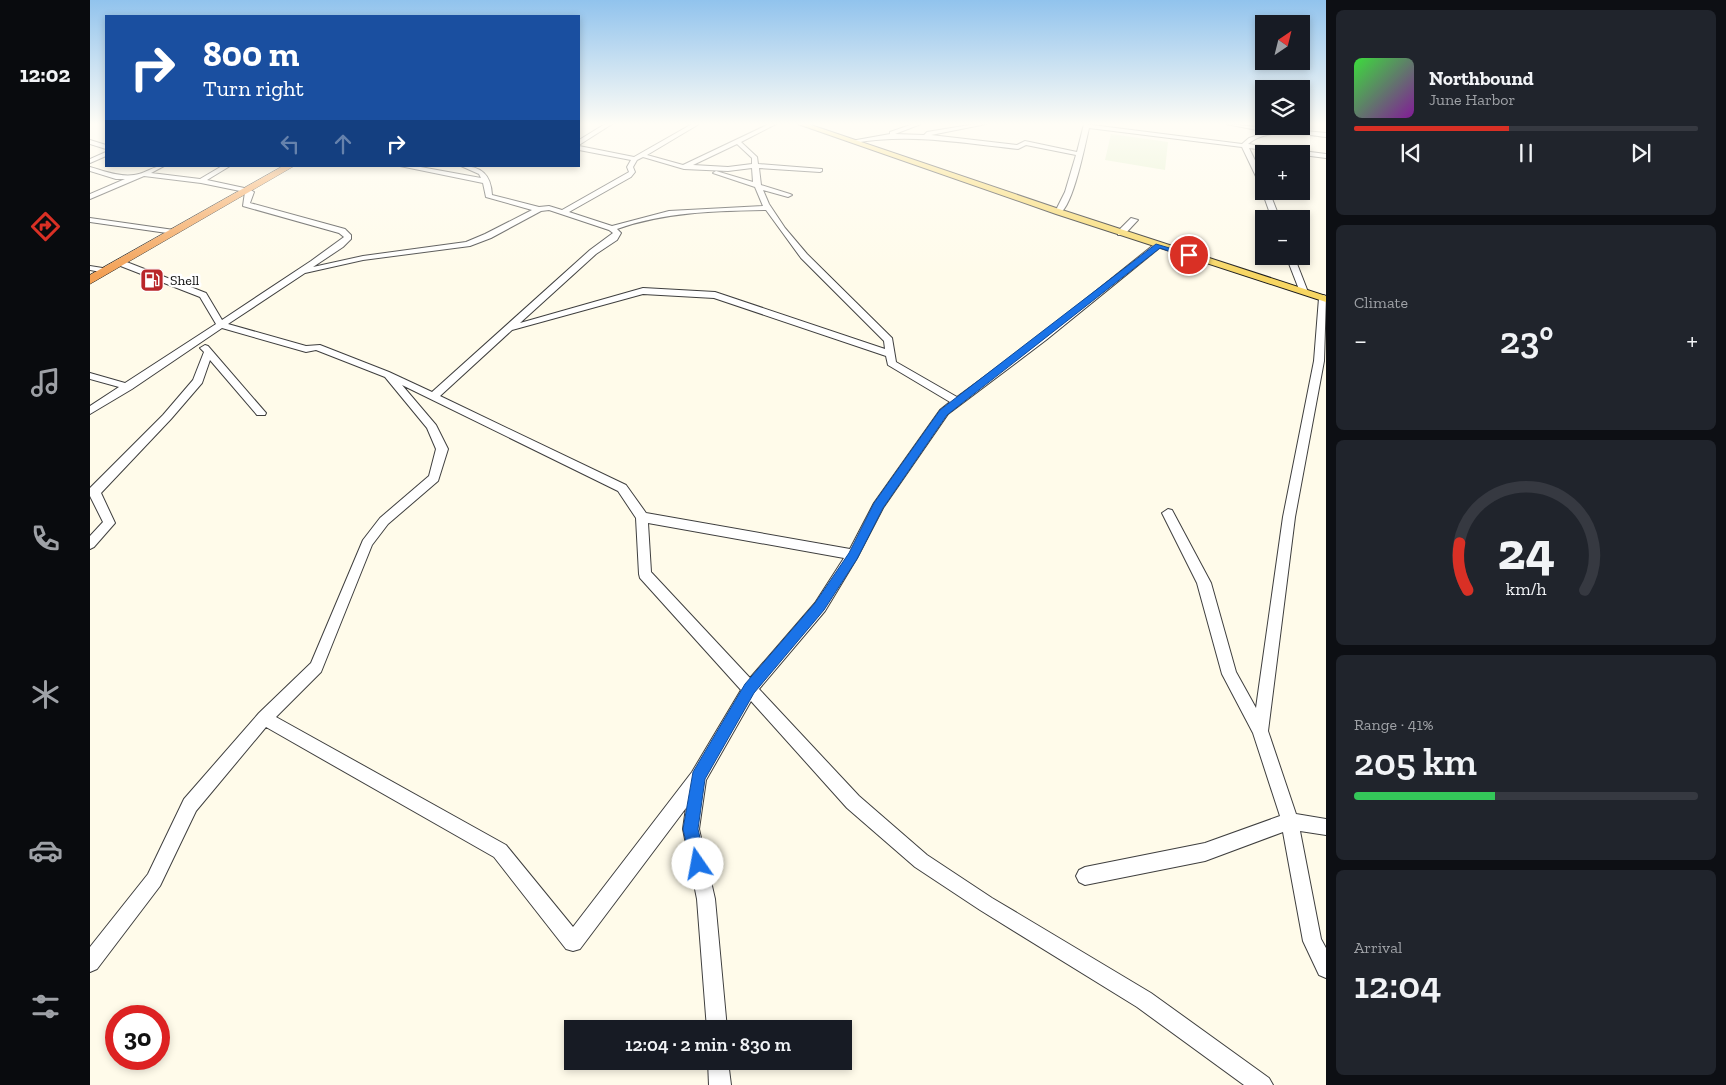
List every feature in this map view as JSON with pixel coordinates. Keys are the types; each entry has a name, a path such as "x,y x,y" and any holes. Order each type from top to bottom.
{"highway":[{"path":"90,280 275,175"}],"main road":[{"path":"951,175 1159,246 1325,299"}],"street":[{"path":"90,411 340,245 348,237 342,231 246,204 250,192 247,190 201,181 141,176 116,177 108,175"},
{"path":"90,197 144,175"},
{"path":"201,181 212,175"},
{"path":"450,175 485,181"},
{"path":"483,175 488,184 488,196 540,209"},
{"path":"563,212 630,175"},
{"path":"719,175 788,195"},
{"path":"755,175 757,185 768,208 787,236 818,271 889,340 891,363 957,402"},
{"path":"1059,212 1069,192 1074,175"},
{"path":"295,274 363,258 467,244 488,236 540,209 548,208 563,212 612,228 617,233 614,238 593,252 434,396"},
{"path":"612,228 628,222 700,210 768,208"},
{"path":"90,220 174,232"},
{"path":"1121,233 1134,220"},
{"path":"264,718 500,850 573,942 698,778 750,689 820,607 853,555 878,506 944,412 1159,246"},
{"path":"121,263 203,295 221,325 306,349 318,347 386,374 622,488 642,517 645,574 853,802 921,861 986,904 1144,1000 1262,1085"},
{"path":"1294,265 1304,292"},
{"path":"90,268 106,271"},
{"path":"510,328 643,291 715,295 890,354"},
{"path":"1260,730 1289,517 1319,361 1325,299"},
{"path":"200,339 208,353 261,413"},
{"path":"90,544 109,523 92,492 160,424 198,381 208,353"},
{"path":"90,962 154,880 190,805 264,718 316,667 367,542 384,521 434,478 442,449 432,427 386,374"},
{"path":"90,376 128,387"},
{"path":"1168,513 1204,583 1229,674 1260,730 1290,821 1312,941 1326,968"},
{"path":"642,517 853,555"},
{"path":"698,778 691,829 706,899 716,1020"},
{"path":"1085,876 1206,852 1290,821 1326,827"},
{"path":"719,1070 720,1085"}],"place":[{"name":"Shell","path":"152,280"}],"route":[{"path":"698,864 691,829 698,778 750,689 820,607 853,555 878,506 944,412 1043,338 1159,246 1189,255"}]}
